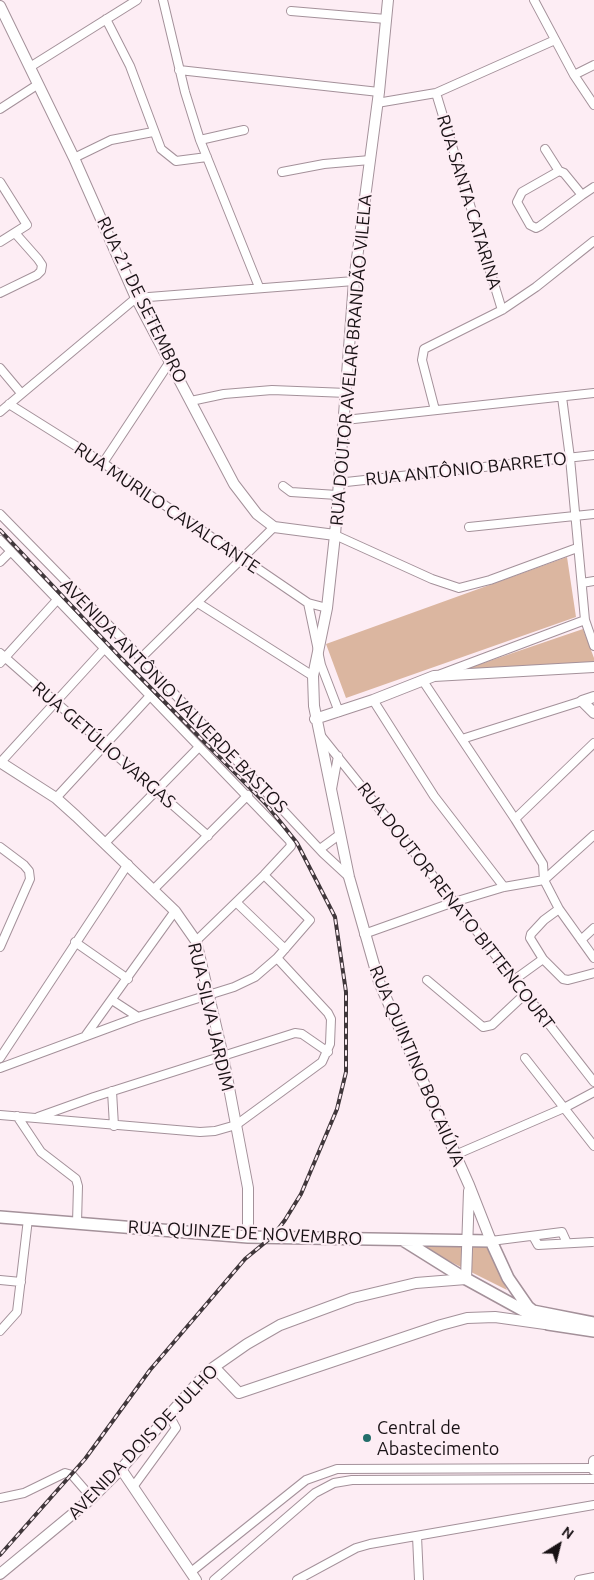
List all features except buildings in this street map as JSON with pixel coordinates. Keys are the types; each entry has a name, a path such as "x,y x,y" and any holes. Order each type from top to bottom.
{"main road":[{"name":"RUA QUINZE DE NOVEMBRO","path":"0,1217 248,1237 491,1241"},
{"path":"403,1240 466,1279 532,1313 548,1324 594,1330"},
{"name":"RUA QUINTINO BOCAIÚVA","path":"491,1241 513,1286 532,1313"},
{"path":"489,1292 507,1295 513,1286"},
{"path":"532,1313 594,1323"}],"street":[{"path":"30,67 137,0"},
{"path":"163,0 200,140 259,287"},
{"name":"RUA DOUTOR AVELAR BRANDÃO VILELA","path":"315,718 313,676 327,608 345,420 354,281 379,92 388,0"},
{"path":"534,0 574,75 594,105"},
{"name":"RUA 21 DE SETEMBRO","path":"0,6 74,158 136,298 171,360 234,484 257,514 274,527"},
{"path":"291,11 386,18"},
{"path":"106,19 130,66 153,132 161,149 171,159 181,161 207,157"},
{"path":"377,103 436,93 555,40"},
{"path":"574,75 594,65"},
{"path":"180,70 379,92"},
{"path":"0,109 37,85"},
{"name":"RUA SANTA CATARINA","path":"436,93 502,310"},
{"path":"200,140 244,130"},
{"path":"74,158 111,140 153,132"},
{"path":"545,149 559,171 564,173 582,195"},
{"path":"282,172 324,164 370,160"},
{"path":"559,171 520,195 517,202 530,225 536,228 594,186"},
{"path":"0,182 27,225 0,242"},
{"path":"0,293 37,275 41,271 42,265 38,259 15,234"},
{"path":"435,410 422,360 422,352 427,346 464,331 502,310 536,287 594,240"},
{"path":"0,412 136,298 354,281"},
{"path":"103,463 171,360"},
{"path":"0,368 21,393"},
{"path":"191,401 224,394 272,390 347,393"},
{"path":"345,420 594,393"},
{"path":"562,397 570,458 585,620 594,646"},
{"name":"RUA MURILO CAVALCANTE","path":"9,404 103,463 308,603 327,608"},
{"name":"RUA ANTÔNIO BARRETO","path":"338,483 594,454"},
{"path":"283,486 291,492 337,495"},
{"name":"AVENIDA ANTÔNIO VALVERDE BASTOS","path":"0,514 141,658 320,849 349,877"},
{"path":"469,527 594,514"},
{"path":"141,658 274,527 335,535 432,579 459,588 490,580 577,548"},
{"name":"AVENIDA ANTÔNIO VALVERDE BASTOS","path":"0,540 149,697 248,795 290,841 291,846 264,875"},
{"path":"0,562 11,551"},
{"path":"582,583 594,582"},
{"path":"2,658 57,600"},
{"path":"198,603 313,676"},
{"path":"308,603 318,654 339,712"},
{"path":"315,718 373,700 585,620"},
{"path":"0,762 104,649"},
{"name":"RUA GETÚLIO VARGAS","path":"2,658 208,836"},
{"path":"434,676 594,667"},
{"path":"422,681 543,864 544,880 560,909 594,958"},
{"path":"56,798 149,697"},
{"path":"462,739 594,697"},
{"path":"373,700 434,796 504,887"},
{"path":"582,701 594,713"},
{"name":"RUA QUINTINO BOCAIÚVA","path":"315,718 349,877 379,982 491,1241"},
{"name":"RUA DOUTOR RENATO BITTENCOURT","path":"317,730 594,1082"},
{"path":"515,819 594,742"},
{"path":"105,843 199,747"},
{"path":"332,793 338,756"},
{"name":"RUA SILVA JARDIM","path":"0,762 56,798 128,864 175,911 196,941 223,1056 248,1188 248,1237"},
{"path":"154,890 248,795"},
{"path":"320,849 339,835"},
{"path":"364,934 454,902 504,887 544,880 594,835"},
{"path":"0,847 24,865 29,871 30,879 2,936 0,947"},
{"path":"0,1058 128,864"},
{"path":"0,1068 86,1035 245,983 277,958 309,923 309,917 264,875 196,941"},
{"path":"236,903 285,949"},
{"name":"RUA DOUTOR RENATO BITTENCOURT","path":"560,909 544,920 530,936 543,958 565,980 594,973"},
{"path":"86,1035 175,911"},
{"path":"581,940 594,928"},
{"path":"75,942 128,978"},
{"path":"0,1115 200,1132 216,1131 236,1126 322,1062 328,1052 331,1036 328,1013 277,958"},
{"path":"514,980 543,958"},
{"path":"427,980 483,1027 492,1025 525,994"},
{"path":"112,1000 138,1017"},
{"path":"36,1118 112,1091 295,1033 302,1034 328,1052"},
{"path":"525,1058 594,1146"},
{"path":"112,1091 114,1126"},
{"path":"455,1155 564,1108 593,1092"},
{"path":"17,1116 41,1152 76,1179 78,1186 77,1223"},
{"path":"466,1279 468,1185"},
{"path":"0,1331 16,1312 28,1218"},
{"path":"491,1241 562,1232 567,1244"},
{"path":"533,1236 537,1245 592,1242"},
{"name":"AVENIDA DOIS DE JULHO","path":"0,1574 92,1498 214,1367 280,1325 315,1310 379,1290 416,1283 466,1279"},
{"path":"0,1280 21,1282"},
{"path":"214,1367 239,1393 467,1318 495,1317 548,1324"},
{"path":"133,1487 176,1428 169,1415"},
{"path":"121,1469 193,1576 306,1480 337,1469 594,1469 594,1460"},
{"path":"0,1498 24,1493 40,1487 62,1474 69,1473 92,1498"},
{"path":"214,1580 315,1493 334,1483 352,1480 594,1479"},
{"path":"297,1580 356,1548 594,1505"},
{"path":"417,1536 419,1580"},
{"path":"579,1580 594,1577"}],"shaded area":[{"path":"567,557 576,617 346,698 326,644"},
{"path":"583,629 594,658 594,664 460,671"},
{"path":"425,1243 488,1247 507,1290 425,1249"}],"railway":[{"path":"0,530 121,658 266,804 297,843 335,917 346,992 346,1072 337,1109 301,1194 273,1236 245,1259 150,1370 85,1459 0,1555"}],"place":[{"name":"Central de Abastecimento","path":"367,1438"}]}
